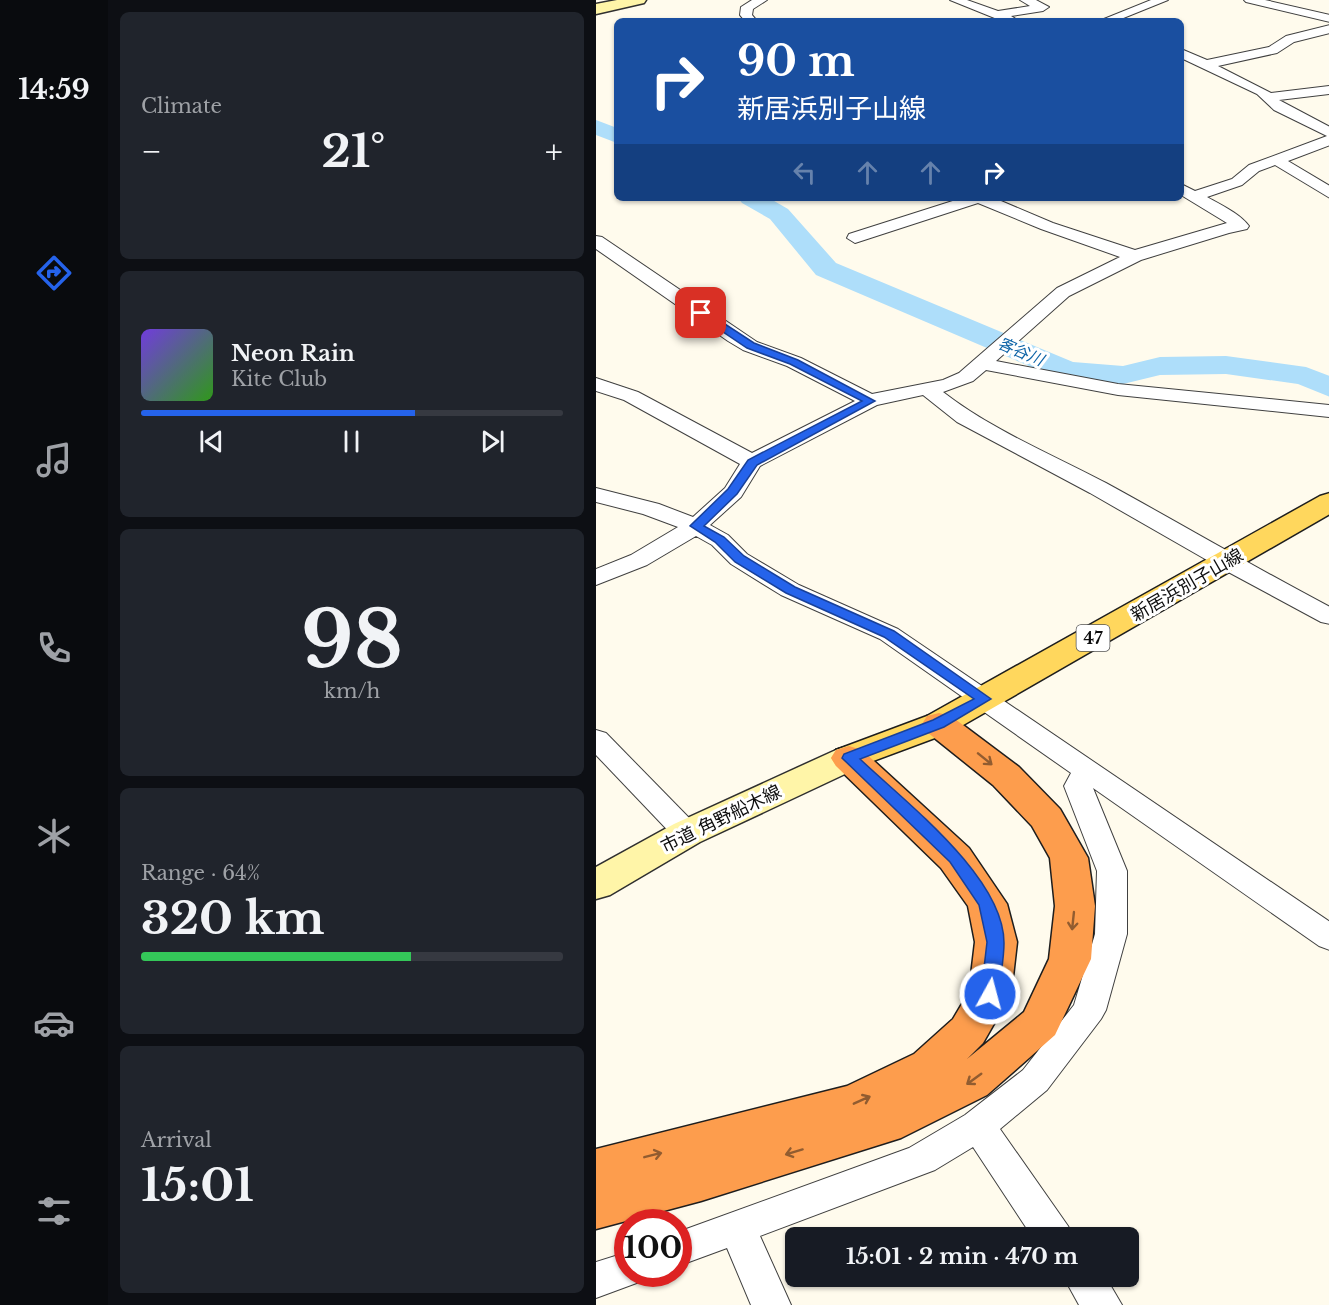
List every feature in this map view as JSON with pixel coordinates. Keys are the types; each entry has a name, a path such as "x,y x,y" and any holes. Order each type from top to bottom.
{"highway":[{"path":"596,1208 701,1180 885,1125 971,1082 1040,1023 1070,959 1075,906 1069,858 1047,818 1006,776 939,724"},
{"path":"596,1169 857,1103 930,1067 968,1031 990,994 996,942 987,904 955,858 849,758"}],"main road":[{"name":"新居浜別子山線","path":"849,758 939,724 1330,502"}],"street":[{"path":"596,9 639,0"},
{"path":"748,18 746,15 747,7 761,0"},
{"path":"957,0 1006,18"},
{"path":"998,15 1043,7 1026,0"},
{"path":"1112,18 1162,0"},
{"path":"1250,0 1330,19"},
{"path":"975,6 999,2"},
{"path":"1208,64 1273,50 1290,39 1330,28"},
{"path":"1184,54 1262,91 1279,107 1330,133"},
{"path":"1268,97 1330,90"},
{"path":"1187,192 1237,182 1254,168 1330,140"},
{"path":"1278,161 1330,193"},
{"path":"596,578 639,560 696,526 733,492 752,462 870,401 948,385 966,377 1063,292 1135,256 1227,228 1241,226 1187,192"},
{"path":"855,238 970,201"},
{"path":"987,201 1047,226 1135,256"},
{"path":"599,235 735,337 750,346 794,362 870,401"},
{"path":"983,362 1067,382 1128,391 1287,404 1330,411"},
{"path":"596,384 631,396 752,462"},
{"path":"927,389 964,418 1098,488 1227,562 1330,616"},
{"path":"596,495 651,509 696,526 720,540 739,559 790,590 889,634 1330,938"},
{"path":"596,739 687,833"},
{"name":"市道 角野船木線","path":"596,885 687,833 849,758"},
{"path":"692,1244 922,1159 978,1126 1035,1080 1089,1010 1111,934 1112,871 1078,786 1086,771"},
{"path":"978,1126 1047,1227"},
{"path":"737,1226 771,1305"},
{"path":"596,1280 614,1274"},
{"path":"1090,1287 1102,1305"}],"waterway":[{"name":"客谷川","path":"596,127 614,135"},
{"name":"客谷川","path":"756,201 779,214 826,269 1068,371 1123,375 1160,366 1226,365 1306,376 1330,388"}],"route":[{"path":"701,313 750,346 794,362 870,401 752,462 733,492 696,526 720,540 739,559 790,590 889,634 984,699 939,724 849,758 892,796 955,858 987,904 996,942 990,994"}]}
